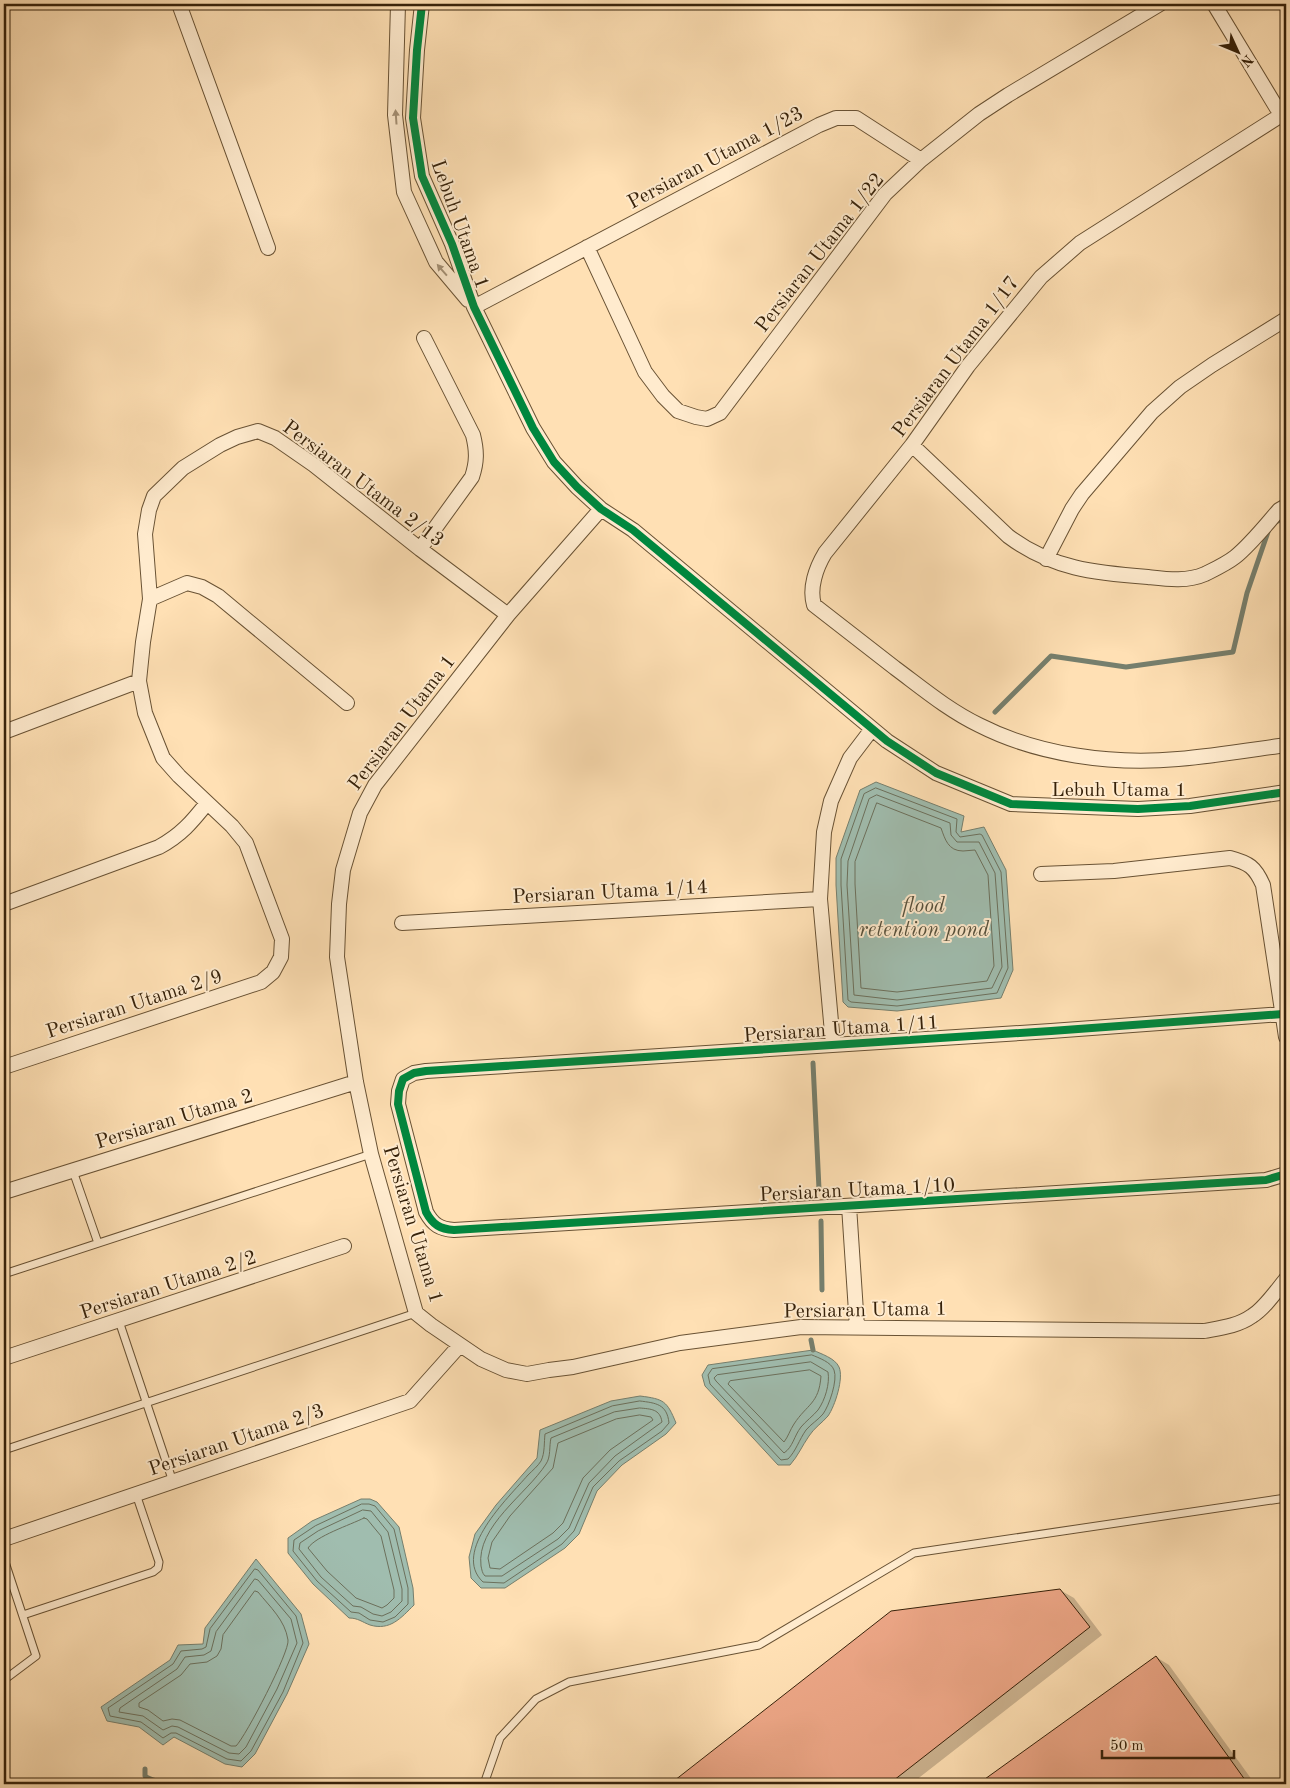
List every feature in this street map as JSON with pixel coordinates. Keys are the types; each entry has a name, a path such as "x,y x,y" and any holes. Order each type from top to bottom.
{"street":[{"path":"179,4 268,248"},
{"name":"Lebuh Utama 1","path":"398,4 395,115 404,192 436,262 474,307"},
{"name":"Lebuh Utama 1","path":"422,4 413,118 422,176 452,244 474,307 539,438 554,462 601,510 633,530 887,741 936,773 1011,804 1138,810 1190,806 1286,792"},
{"name":"Persiaran Utama 1/22","path":"586,247 645,372 662,396 678,411 708,419 720,413 885,194 921,160 979,114 1008,95 1160,4"},
{"path":"1214,4 1284,114"},
{"name":"Persiaran Utama 1/17","path":"1284,114 1080,243 1041,277 968,366 912,445 825,553 818,564 812,597 814,605 935,699 978,725 1011,740 1099,759 1134,760 1176,759 1286,745"},
{"name":"Persiaran Utama 1/23","path":"474,307 819,125 836,118 856,118 921,160"},
{"path":"1046,559 1082,494 1152,412 1190,379 1286,319"},
{"path":"420,550 472,477 476,463 476,448 473,435 424,338"},
{"name":"Persiaran Utama 2/13","path":"274,972 281,957 282,939 246,843 232,826 163,758 145,713 140,681 143,642 150,600 145,534 149,510 154,496 183,468 220,445 237,437 258,431 274,438 314,465 420,550 508,615"},
{"path":"912,445 1024,549 1070,567 1102,574 1171,579 1202,575 1234,558 1279,510 1286,506"},
{"name":"Persiaran Utama 1","path":"601,510 508,615 396,756 360,813 343,870 339,904 338,957 356,1082 371,1154 416,1313 460,1346 481,1359 506,1370 527,1374 573,1367 680,1343 801,1327 1204,1331 1222,1328 1254,1316 1286,1279"},
{"path":"150,600 187,583 202,587 218,596 347,703"},
{"path":"4,732 140,681"},
{"path":"834,1044 820,899 824,832 831,802 850,758 872,729"},
{"path":"4,904 159,847 187,828 207,803"},
{"path":"1041,874 1114,871 1230,858 1241,861 1256,870 1263,885 1286,1037"},
{"name":"Persiaran Utama 1/14","path":"402,923 820,899"},
{"name":"Persiaran Utama 2/9","path":"4,1067 261,982 274,972"},
{"name":"Persiaran Utama 1/11","path":"431,1222 426,1212 398,1104 399,1091 404,1079 414,1073 1283,1014"},
{"name":"Persiaran Utama 2","path":"4,1192 356,1082"},
{"name":"Persiaran Utama 1/10","path":"431,1222 442,1229 454,1230 1266,1180 1286,1174"},
{"path":"849,1206 857,1327"},
{"name":"Persiaran Utama 2/2","path":"4,1358 344,1246"},
{"name":"Persiaran Utama 2/3","path":"4,1539 410,1401 460,1346"}],"lane":[{"path":"4,1274 371,1154"},
{"path":"73,1171 98,1243"},
{"path":"4,1450 416,1313"},
{"path":"119,1321 173,1482"},
{"path":"23,1615 152,1572 158,1568 159,1562 136,1494"},
{"path":"484,1784 500,1738 536,1699 569,1682 759,1645 914,1552 1286,1498"},
{"path":"4,1559 36,1656 4,1680"}],"water":[{"name":"flood retention pond","path":"876,782 964,816 961,832 984,827 1006,870 1013,970 1001,998 897,1011 848,1007 843,1002 836,858 860,790"},
{"path":"813,1350 831,1359 839,1367 840,1385 836,1399 828,1416 811,1433 790,1465 778,1465 705,1386 702,1375 708,1365"},
{"path":"640,1396 664,1402 676,1423 666,1434 622,1465 597,1491 579,1534 565,1548 505,1588 481,1588 471,1578 469,1557 475,1534 496,1505 537,1458 540,1430 611,1401"},
{"path":"361,1499 370,1499 377,1502 399,1527 413,1588 414,1605 389,1625 370,1625 357,1619 349,1618 313,1584 288,1553 288,1538 312,1521"},
{"path":"256,1559 301,1614 309,1644 287,1694 255,1754 242,1767 225,1764 174,1737 163,1745 139,1727 107,1721 101,1707 170,1660 178,1645 203,1644 205,1628"}],"building":[{"path":"1060,1589 1090,1627 889,1784 670,1784 891,1611"},
{"path":"1156,1656 1248,1784 978,1784"}],"waterway":[{"path":"1274,523 1286,516"},
{"path":"995,712 1051,656 1126,667 1233,652 1247,593 1269,529"},
{"path":"813,1063 819,1189"},
{"path":"821,1221 822,1290"},
{"path":"811,1340 813,1350"},
{"path":"145,1769 145,1776 164,1784"}],"cycle path":[{"path":"422,4 413,118 422,176 452,244 474,307 533,428 554,462 601,509 633,530 887,741 936,773 1011,804 1138,809 1190,806 1286,792"},
{"path":"1283,1014 1051,1031 426,1071 414,1073 403,1079 399,1091 398,1104 426,1212 437,1226 454,1230 1266,1180 1286,1174"}]}
